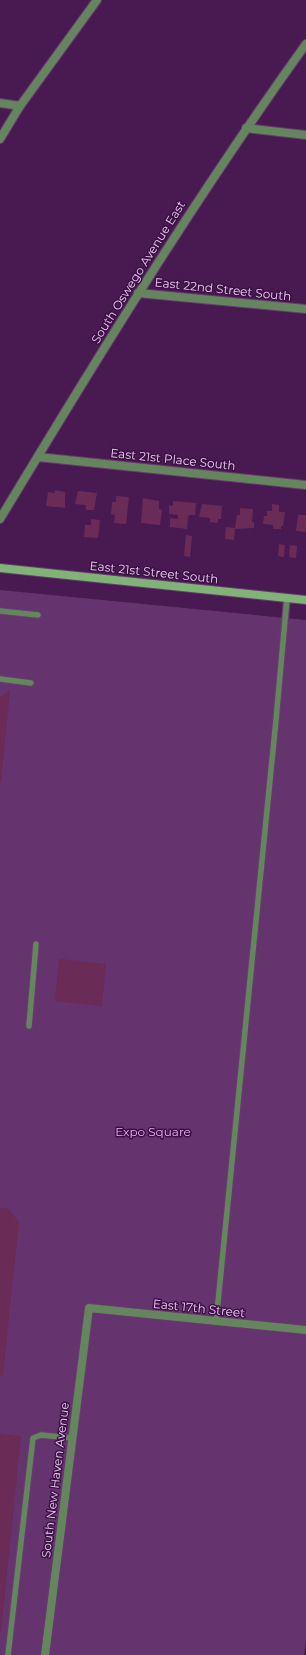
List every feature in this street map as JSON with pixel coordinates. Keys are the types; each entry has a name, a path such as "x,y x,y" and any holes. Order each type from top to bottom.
{"main road":[{"name":"East 21st Street South","path":"0,568 306,600"}],"street":[{"path":"0,139 20,106 97,0"},
{"name":"South Oswego Avenue East","path":"0,519 138,293 246,128 306,44"},
{"path":"0,103 20,106"},
{"path":"246,128 306,135"},
{"name":"East 22nd Street South","path":"138,293 306,309"},
{"name":"East 21st Place South","path":"38,457 306,484"},
{"name":"East 17th Street","path":"89,1308 306,1330"},
{"name":"South New Haven Avenue","path":"45,1655 89,1308"}],"lane":[{"path":"216,1322 276,720 286,598"},
{"path":"0,611 38,615"},
{"path":"0,680 31,683"},
{"path":"28,1026 36,944"},
{"path":"8,1655 33,1438 41,1435 72,1438"}],"green space":[{"name":"Expo Square","path":"0,590 306,620 306,1641 304,1655 0,1655"}],"building":[{"path":"55,490 65,492 65,508 46,506 48,492 55,493"},
{"path":"78,491 97,493 94,510 86,510 86,505 75,504"},
{"path":"116,496 129,497 126,524 114,523 115,515 111,514 112,502 116,502"},
{"path":"143,498 159,501 159,509 162,510 160,525 141,523"},
{"path":"173,501 196,503 195,515 189,515 188,517 187,529 170,527 170,518 178,519 178,515 169,514 169,505 173,506"},
{"path":"202,504 222,506 221,519 218,519 218,523 210,522 210,518 199,517"},
{"path":"272,504 279,505 279,512 285,512 283,526 281,526 281,529 273,529 273,525 263,524 264,516 267,516 267,511 272,511"},
{"path":"240,508 253,509 252,522 254,522 254,528 235,529 237,515 240,515"},
{"path":"298,515 306,515 306,532 296,531"},
{"path":"91,519 100,520 98,538 84,537 85,525 91,525"},
{"path":"226,527 235,528 234,540 225,539"},
{"path":"186,535 192,536 190,557 184,556"},
{"path":"279,544 285,545 284,557 278,556"},
{"path":"290,545 297,546 296,558 289,557"},
{"path":"10,690 0,782 0,696 1,697"},
{"path":"59,959 106,964 102,1006 55,1001"},
{"path":"0,1208 9,1209 19,1222 3,1374 0,1376"},
{"path":"0,1434 21,1436 1,1632 0,1632"}]}
